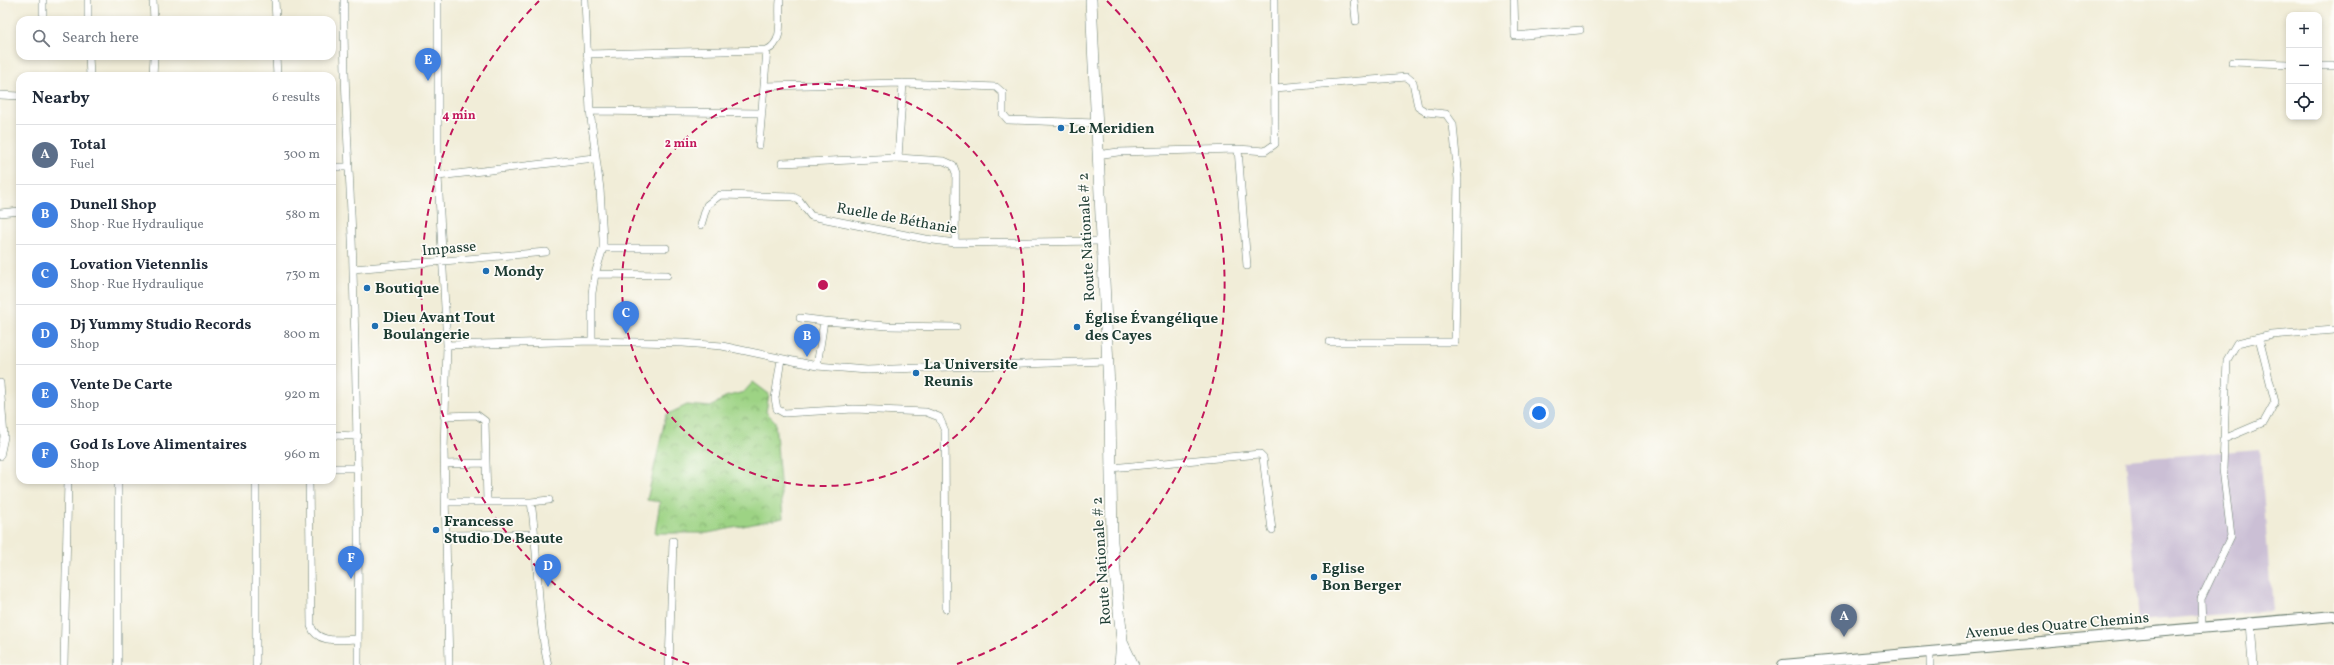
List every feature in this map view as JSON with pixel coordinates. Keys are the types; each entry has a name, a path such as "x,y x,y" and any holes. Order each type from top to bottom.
{"main road":[{"name":"Route Nationale # 2","path":"1091,0 1106,361 1110,410 1112,542 1122,640 1120,665"},
{"name":"Avenue des Quatre Chemins","path":"1782,665 2202,626 2334,616"},
{"name":"Route Nationale # 2","path":"1122,640 1133,665"}],"street":[{"path":"42,0 43,16"},
{"path":"88,0 88,16"},
{"path":"154,0 154,16"},
{"path":"275,0 276,16"},
{"path":"344,0 344,55 358,436 358,665"},
{"path":"438,0 438,176 444,262 447,345 444,416 449,665"},
{"path":"585,0 590,111 600,189 603,248 595,274 592,293 592,341"},
{"path":"587,54 767,50 772,48 779,35 780,0"},
{"path":"1097,155 1118,152 1238,149 1265,151 1275,144 1276,88 1274,0"},
{"path":"1354,0 1356,21"},
{"path":"1514,0 1515,36 1580,30"},
{"path":"759,145 767,50"},
{"path":"89,60 90,72"},
{"path":"153,72 154,60"},
{"path":"276,60 276,72"},
{"path":"2232,62 2286,64"},
{"path":"2322,66 2334,66"},
{"path":"1276,88 1407,77 1415,86 1418,107 1426,112 1446,114 1453,124 1458,179 1455,342 1330,342"},
{"path":"764,86 903,83 996,87 1003,93 1005,117 1012,121 1096,122"},
{"path":"898,158 903,83"},
{"path":"0,95 16,96"},
{"path":"590,111 762,113"},
{"path":"1238,149 1247,266"},
{"path":"438,176 595,158"},
{"path":"782,163 898,158 944,161 956,168 955,242"},
{"path":"336,166 348,167"},
{"name":"Ruelle de Béthanie","path":"702,225 707,205 720,195 793,197 799,200 811,216 926,239 955,242 1102,241"},
{"path":"0,213 16,211"},
{"path":"603,248 666,248"},
{"name":"Impasse","path":"353,269 546,252"},
{"path":"595,274 667,275"},
{"path":"800,318 887,326 956,327"},
{"path":"817,366 824,321"},
{"path":"2202,626 2201,599 2231,536 2223,469 2227,360 2237,343 2272,334 2334,330"},
{"path":"2224,439 2264,422 2275,402 2259,338"},
{"path":"447,345 592,341 683,343 722,346 781,360 817,366 867,370 1106,361"},
{"path":"781,360 775,398 777,409 784,413 888,409 933,413 943,423 945,431 946,609"},
{"path":"0,383 4,437 0,456"},
{"path":"444,416 477,415 485,421 487,502"},
{"path":"336,435 358,436"},
{"path":"1111,468 1260,454 1263,457 1272,530"},
{"path":"445,464 486,463"},
{"path":"336,468 358,468"},
{"path":"64,665 68,484"},
{"path":"118,484 118,665"},
{"path":"256,484 256,665"},
{"path":"309,484 311,626 315,634 323,639 358,639"},
{"path":"446,502 531,502 549,500"},
{"path":"531,502 543,644 548,665"},
{"path":"447,535 534,534"},
{"path":"669,665 674,542"},
{"path":"2250,622 2253,665"},
{"path":"1930,652 1930,665"}],"shaded area":[{"path":"2260,449 2272,610 2139,621 2126,460"}],"green space":[{"path":"753,382 769,394 766,412 775,421 783,518 708,533 655,533 660,502 647,500 666,415 687,405 711,407 725,397 744,392"}],"place":[{"name":"Vente De Carte","path":"428,81"},
{"name":"Le Meridien","path":"1061,128"},
{"name":"Mondy","path":"486,271"},
{"name":"Boutique","path":"367,288"},
{"name":"Dieu Avant Tout Boulangerie","path":"375,326"},
{"name":"Église Évangélique des Cayes","path":"1077,327"},
{"name":"Lovation Vietennlis","path":"626,334"},
{"name":"Dunell Shop","path":"807,357"},
{"name":"La Universite Reunis","path":"916,373"},
{"name":"Francesse Studio De Beaute","path":"436,530"},
{"name":"Eglise Bon Berger","path":"1314,577"},
{"name":"God Is Love Alimentaires","path":"351,579"},
{"name":"Dj Yummy Studio Records","path":"548,587"},
{"name":"Total","path":"1844,637"}]}
